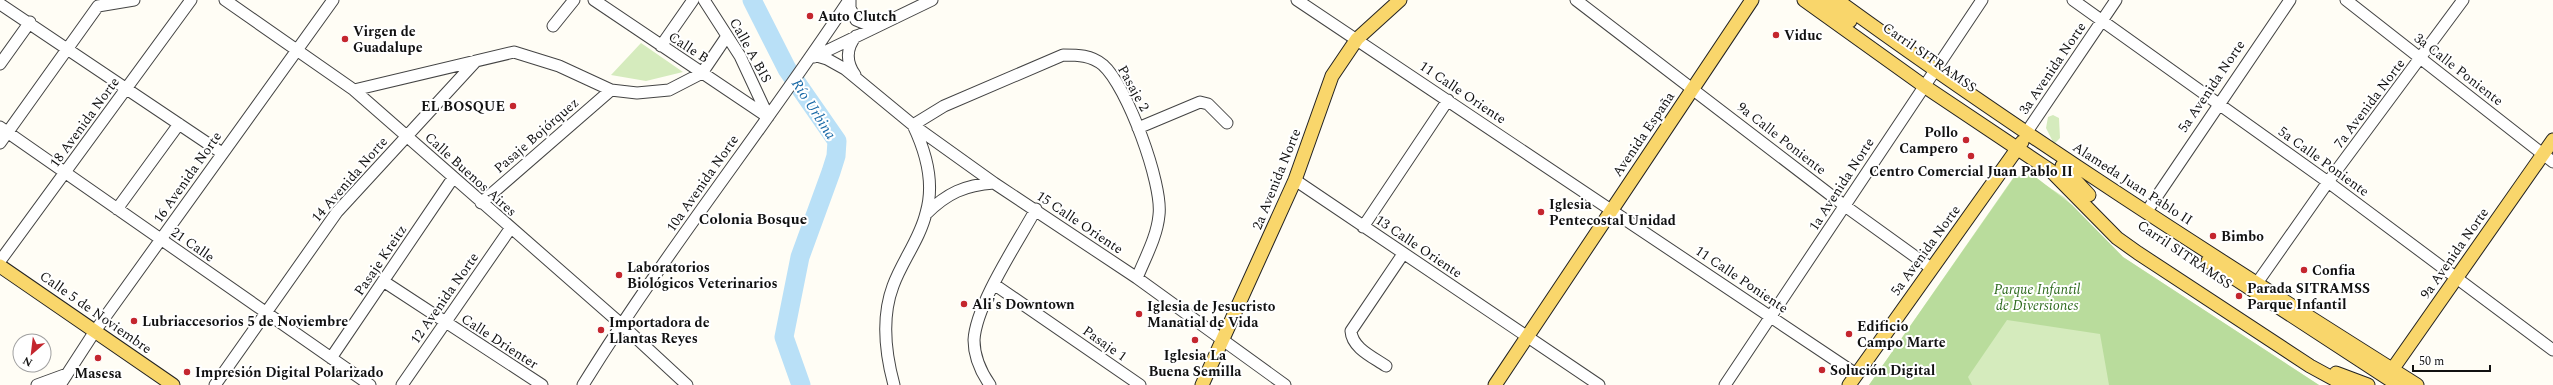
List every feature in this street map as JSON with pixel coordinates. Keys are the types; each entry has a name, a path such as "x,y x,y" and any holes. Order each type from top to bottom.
{"main road":[{"name":"2a Avenida Norte","path":"1202,385 1295,180 1332,76 1358,39 1400,0"},
{"name":"Avenida España","path":"1495,385 1752,0"},
{"name":"Alameda Juan Pablo II","path":"1804,0 1929,78 2022,141 2147,211 2257,283 2386,378 2417,385"},
{"name":"Carril SITRAMSS","path":"1821,0 1929,78"},
{"name":"Alameda Juan Pablo II","path":"1837,0 1929,78 2022,141 2127,246 2340,384"},
{"name":"9a Avenida Norte","path":"2386,378 2457,277 2548,158 2553,140"},
{"name":"Carril SITRAMSS","path":"2022,141 2398,385"},
{"name":"5a Avenida Norte","path":"1852,380 2022,141"},
{"name":"Carril SITRAMSS","path":"2062,166 2135,242 2323,366 2368,385"},
{"name":"Calle 5 de Noviembre","path":"0,266 173,385"}],"street":[{"path":"0,143 4,130 98,6 134,0"},
{"name":"18 Avenida Norte","path":"0,261 191,0"},
{"name":"Calle Buenos Aires","path":"225,0 354,90 510,229 621,324 686,385"},
{"name":"16 Avenida Norte","path":"60,385 95,331 333,0"},
{"path":"553,26 574,0"},
{"name":"Calle B","path":"594,0 660,46 768,116"},
{"path":"660,46 693,0"},
{"name":"Calle A BIS","path":"704,0 740,56 768,116"},
{"path":"849,0 850,8 856,20 873,27"},
{"name":"10a Avenida Norte","path":"583,385 621,324 768,116 811,60 836,18 849,0"},
{"path":"811,60 858,34 932,0"},
{"name":"11 Calle Oriente","path":"1297,0 1358,39 1612,210"},
{"name":"9a Calle Poniente","path":"1576,0 1693,88 1845,206 1931,268"},
{"name":"1a Avenida Norte","path":"1725,385 1772,317 1982,0"},
{"name":"5a Calle Poniente","path":"2074,0 2328,182 2553,350"},
{"name":"3a Avenida Norte","path":"2022,141 2116,0"},
{"name":"5a Avenida Norte","path":"2147,211 2218,104 2290,0"},
{"name":"3a Calle Poniente","path":"2346,0 2548,158"},
{"name":"7a Avenida Norte","path":"2257,283 2328,182 2464,0"},
{"path":"0,4 30,22 222,153"},
{"path":"836,18 832,33 833,47 845,69"},
{"path":"0,64 30,22"},
{"name":"15 Calle Oriente","path":"858,34 850,44 848,59 850,68 861,81"},
{"path":"354,90 514,52 558,66 611,90 637,93 669,90 702,73 727,36"},
{"name":"Pasaje 2","path":"913,124 944,106 1063,55 1079,54 1093,58 1104,66 1114,78 1138,128 1156,181 1159,214 1153,239 1136,278"},
{"name":"15 Calle Oriente","path":"811,60 827,59 845,69 913,124 994,183 1036,209 1224,339 1285,385"},
{"name":"14 Avenida Norte","path":"215,385 337,212 476,61"},
{"name":"Pasaje Bojórquez","path":"481,203 611,90"},
{"path":"1364,227 1448,100"},
{"path":"1138,128 1200,102 1208,104 1227,123"},
{"path":"117,209 179,124"},
{"path":"894,385 886,354 886,319 893,286 926,214 929,191 928,168 923,146 913,124"},
{"name":"21 Calle","path":"4,130 370,385"},
{"name":"Pasaje Kreitz","path":"331,358 453,178"},
{"name":"13 Calle Oriente","path":"1295,180 1599,385"},
{"path":"926,214 940,200 956,190 975,184 994,183"},
{"path":"990,385 982,374 976,354 974,339 977,323 995,285 1036,209"},
{"name":"11 Calle Poniente","path":"1612,210 1772,317 1852,380"},
{"name":"12 Avenida Norte","path":"402,385 510,229"},
{"path":"1386,366 1356,345 1351,339 1351,331 1403,254"},
{"name":"Calle Drienter","path":"383,281 445,323 542,385"},
{"name":"Pasaje 1","path":"995,285 1140,385"},
{"path":"37,385 67,374"}],"green space":[{"path":"641,43 683,72 646,81 611,75"},
{"path":"2053,115 2059,118 2060,138 2054,144 2046,128 2048,117"},
{"name":"Parque Infantil de Diversiones","path":"2027,173 2064,197 2123,257 2319,385 1869,385 2013,178"},
{"name":"Parque Infantil de Diversiones","path":"2033,175 2072,205 2123,257 2319,385 2109,385 2100,334 2007,320 1968,377 1972,385 1869,385 2015,176"}],"waterway":[{"name":"Río Urbina","path":"752,0 787,69 837,141 836,156 831,172 800,257 784,337 801,385"}],"place":[{"name":"Auto Clutch","path":"810,16"},
{"name":"Viduc","path":"1776,35"},
{"name":"Virgen de Guadalupe","path":"345,39"},
{"name":"EL BOSQUE","path":"513,106"},
{"name":"Pollo Campero","path":"1966,140"},
{"name":"Centro Comercial Juan Pablo II","path":"1971,156"},
{"name":"Iglesia Pentecostal Unidad","path":"1541,212"},
{"name":"Bimbo","path":"2213,236"},
{"name":"Confia","path":"2304,270"},
{"name":"Laboratorios Biológicos Veterinarios","path":"619,275"},
{"name":"Parada SITRAMSS Parque Infantil","path":"2239,296"},
{"name":"Ali's Downtown","path":"964,304"},
{"name":"Iglesia de Jesucristo Manatial de Vida","path":"1139,314"},
{"name":"Lubriaccesorios 5 de Noviembre","path":"134,321"},
{"name":"Importadora de Llantas Reyes","path":"601,330"},
{"name":"Edificio Campo Marte","path":"1849,334"},
{"name":"Iglesia La Buena Semilla","path":"1195,340"},
{"name":"Masesa","path":"98,358"},
{"name":"Solución Digital","path":"1822,370"},
{"name":"Impresión Digital Polarizado","path":"187,372"}],"district":[{"name":"Colonia Bosque","path":"753,219"}]}
